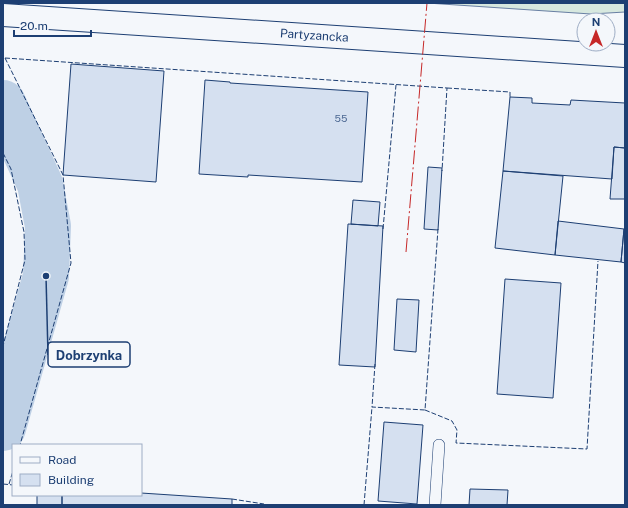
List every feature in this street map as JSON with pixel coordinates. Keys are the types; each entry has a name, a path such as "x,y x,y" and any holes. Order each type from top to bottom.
{"main road":[{"name":"Partyzancka","path":"3,15 625,56"}],"lane":[{"path":"435,505 439,445"}],"shaded area":[{"path":"427,3 625,3 625,12 576,13"}],"building":[{"path":"71,64 164,71 156,182 63,175"},
{"path":"205,80 368,92 362,182 248,175 248,177 199,174"},
{"path":"510,97 532,98 532,103 570,105 571,100 625,103 625,148 614,147 612,179 503,171"},
{"path":"614,147 625,148 625,199 610,199"},
{"path":"428,167 442,168 438,230 424,229"},
{"path":"503,171 563,176 555,255 495,248"},
{"path":"353,200 380,202 378,226 351,224"},
{"path":"558,221 624,229 621,262 555,255"},
{"path":"348,224 383,226 375,367 339,365"},
{"path":"625,229 625,263 621,262"},
{"path":"505,279 561,283 553,398 497,394"},
{"path":"397,299 419,300 416,352 394,350"},
{"path":"384,422 423,425 417,504 378,501"},
{"path":"470,489 508,490 507,505 469,505"},
{"path":"142,493 232,499 232,505 62,505 62,496 142,496"},
{"path":"37,496 62,496 62,505 37,505"}],"waterway":[{"path":"3,103 40,184 48,226 46,276 3,428"}],"fence":[{"path":"5,58 447,88 442,171"},
{"path":"5,58 63,175 71,263 20,444"},
{"path":"383,229 396,85"},
{"path":"447,88 510,92 510,97"},
{"path":"3,153 11,169 24,232 25,260 3,346"},
{"path":"375,364 372,407 425,410 438,229"},
{"path":"425,410 452,421 457,430 456,443 587,449 598,261"},
{"path":"364,505 372,407"},
{"path":"9,484 12,474"},
{"path":"3,484 12,485"},
{"path":"232,499 264,504"}],"power":[{"path":"406,252 427,3"}],"place":[{"name":"Dobrzynka","path":"46,276"}]}
